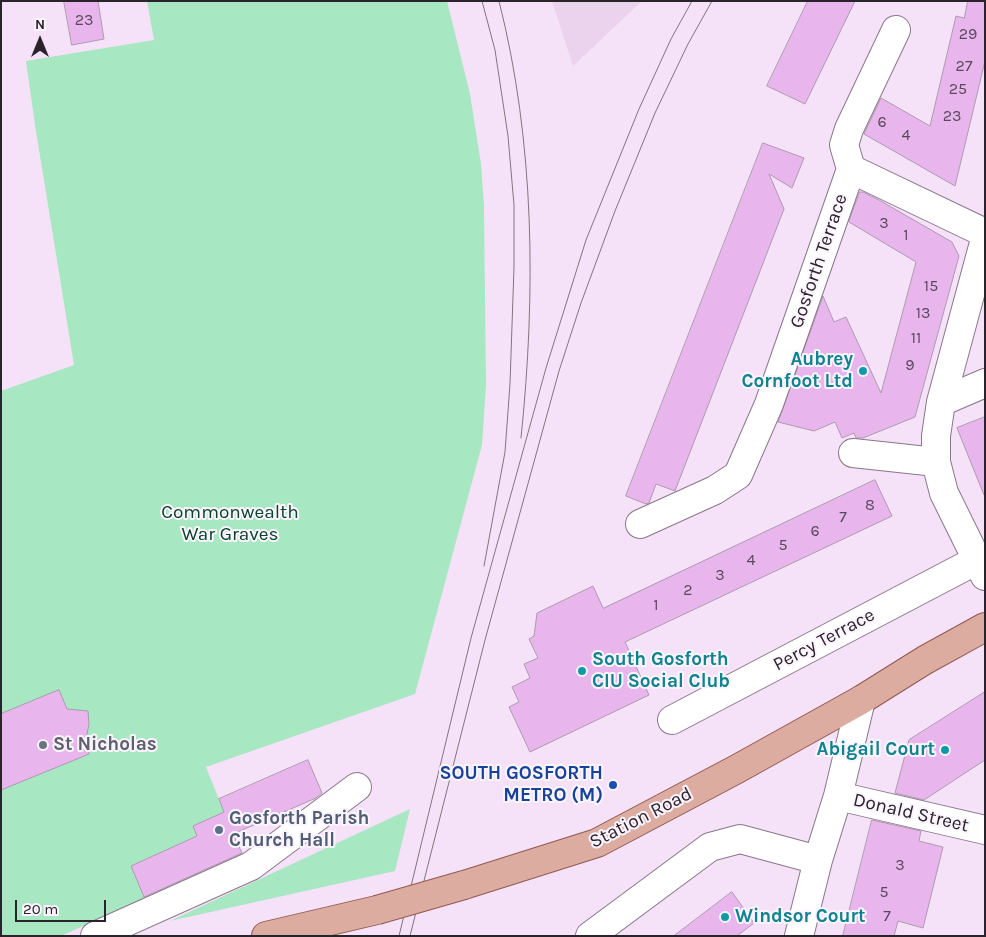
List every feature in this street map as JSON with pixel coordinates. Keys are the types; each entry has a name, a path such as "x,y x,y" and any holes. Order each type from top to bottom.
{"main road":[{"name":"Station Road","path":"266,936 377,910 597,843 737,769 861,700 925,660 985,627"}],"street":[{"name":"Gosforth Terrace","path":"640,524 715,490 738,475 769,404 851,168 844,145 849,129 896,30"},
{"path":"851,168 985,234"},
{"path":"981,568 944,493 936,462 936,436 941,402 985,239"},
{"path":"941,402 985,383"},
{"path":"852,453 936,462"},
{"name":"Percy Terrace","path":"672,720 981,568"},
{"path":"799,936 818,860 838,796 861,700"},
{"path":"95,936 251,866 357,787"},
{"name":"Donald Street","path":"838,796 985,830"},
{"path":"590,936 710,847 740,839 818,860"}],"shaded area":[{"path":"552,1 642,1 573,66"}],"green space":[{"name":"Commonwealth War Graves","path":"147,1 447,1 470,94 481,164 484,206 486,385 482,445 415,694 206,767 224,812 193,826 197,837 131,866 145,898 61,936 1,936 1,391 74,365 26,61 154,40"},
{"path":"410,809 395,871 170,921"}],"building":[{"path":"64,1 98,1 104,39 72,45"},
{"path":"808,1 855,1 805,104 767,86"},
{"path":"968,1 985,1 985,61 955,186 864,134 881,98 930,126 956,16 964,18"},
{"path":"763,143 804,158 792,188 769,174 784,209 675,491 656,484 649,503 646,504 626,496"},
{"path":"860,192 879,200 952,242 959,256 915,417 863,438 856,438 854,433 842,438 835,422 814,431 778,422 823,296 834,322 846,317 881,393 916,262 849,222"},
{"path":"985,417 985,495 984,495 957,428"},
{"path":"875,480 892,516 625,642 649,695 530,752 509,707 519,702 512,687 530,678 524,664 538,658 529,639 534,636 537,613 593,586 603,608"},
{"name":"St Nicholas","path":"59,690 67,709 88,711 89,724 85,744 89,754 1,790 1,714"},
{"name":"Abigail Court","path":"985,692 985,760 924,800 895,793 909,740"},
{"name":"Gosforth Parish Church Hall","path":"308,760 322,793 316,798 233,834 242,853 144,897 131,866 197,836 193,826 224,812 219,799"},
{"path":"872,820 921,831 919,841 943,847 923,928 898,921 894,936 843,936"},
{"name":"Windsor Court","path":"732,892 754,923 737,936 674,936"}],"tram line":[{"path":"482,1 495,50 508,136 514,205 510,384 505,452 484,566"},
{"path":"499,1 520,109 526,163 529,218 529,329 521,438"},
{"path":"399,936 471,638 546,368 586,240 639,109 671,39 692,1"},
{"path":"410,936 485,640 559,371 581,303 615,211 655,113 688,44 712,1"}],"place":[{"name":"Aubrey Cornfoot Ltd","path":"863,371"},
{"name":"South Gosforth CIU Social Club","path":"582,671"},
{"name":"St Nicholas","path":"43,745"},
{"name":"Abigail Court","path":"945,750"},
{"name":"SOUTH GOSFORTH METRO (M)","path":"613,785"},
{"name":"Gosforth Parish Church Hall","path":"219,830"},
{"name":"Windsor Court","path":"725,917"}]}
